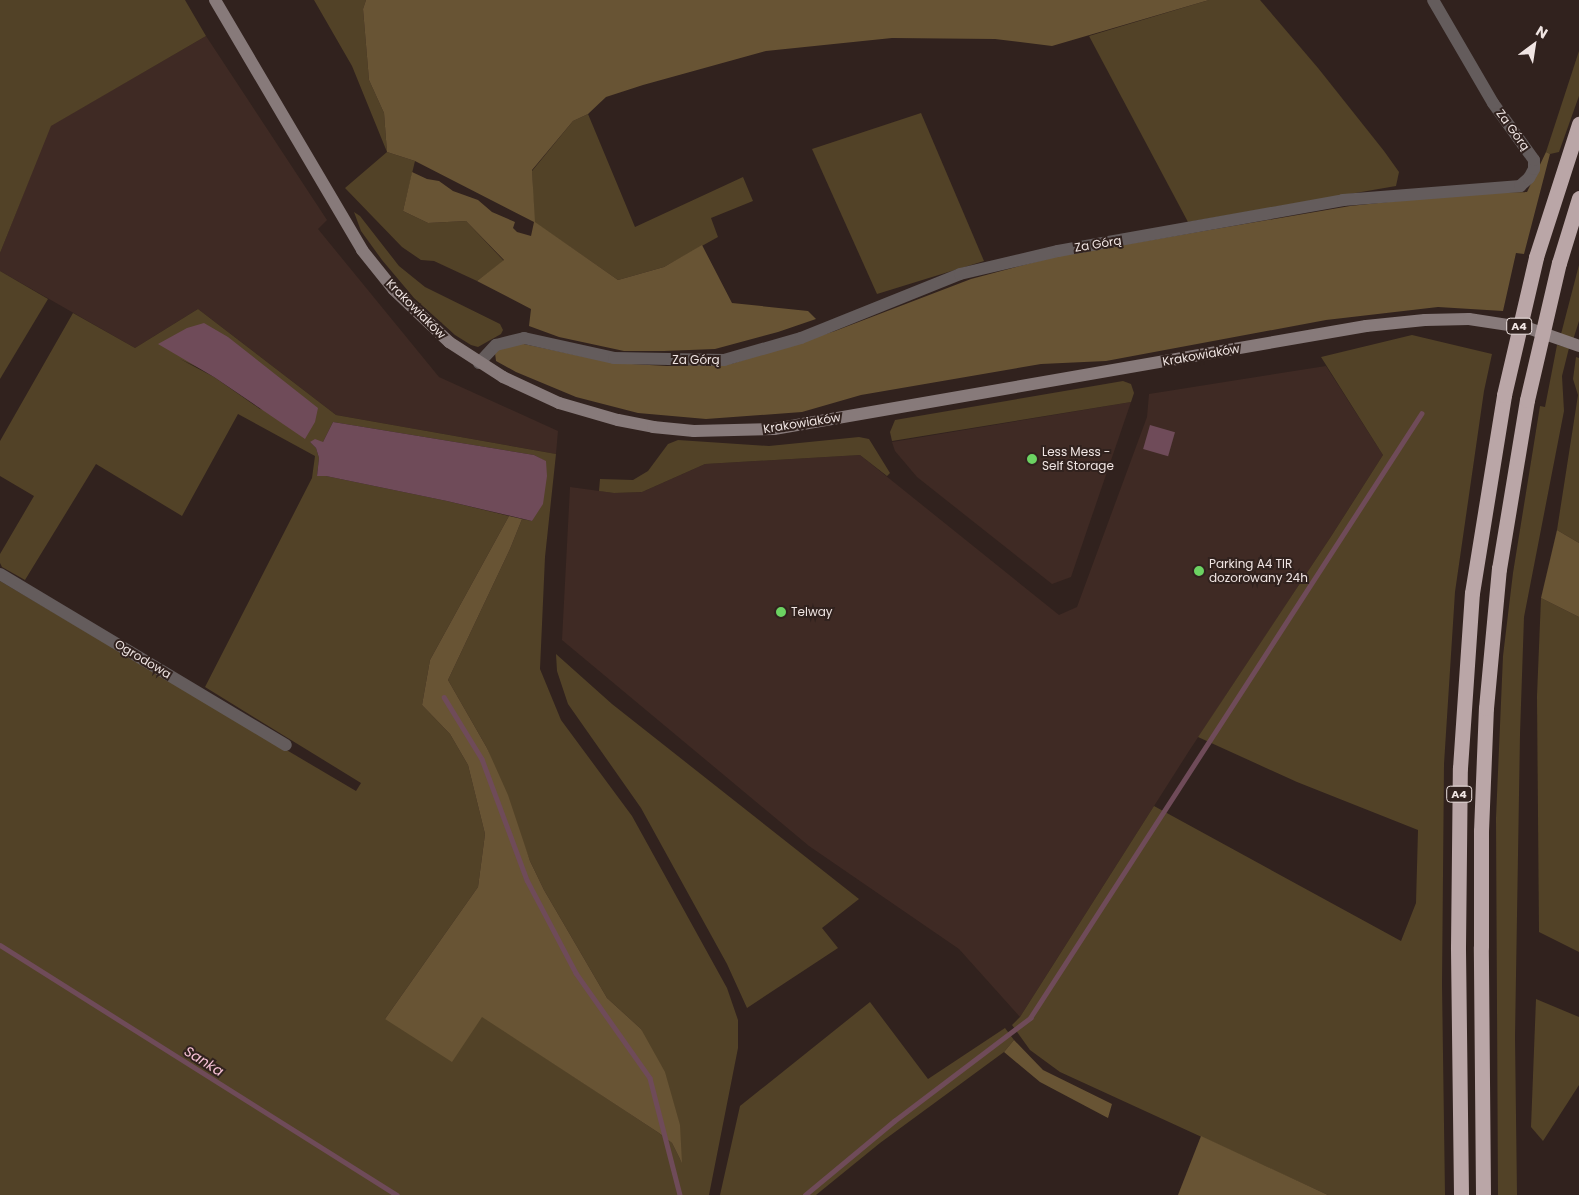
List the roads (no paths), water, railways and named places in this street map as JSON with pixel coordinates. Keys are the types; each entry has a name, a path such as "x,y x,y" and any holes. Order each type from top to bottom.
{"highway":[{"name":"A4","path":"1461,1195 1458,957 1460,758 1472,593 1504,395 1536,258 1579,124"},
{"name":"A4","path":"1483,1195 1481,928 1486,708 1499,569 1527,400 1559,263 1579,198"}],"main road":[{"name":"Krakowiaków","path":"215,0 362,250 394,290 449,342 478,363 551,400 609,418 653,428 694,431 747,431 802,425 1387,323 1446,319 1485,321 1528,328 1579,346"}],"street":[{"name":"Za Górą","path":"478,363 496,346 524,338 614,358 724,360 801,338 960,274 1058,251 1342,200 1520,186 1529,178 1534,169 1534,160 1493,103 1433,0"},
{"name":"Ogrodowa","path":"0,574 286,745"}],"waterway":[{"path":"805,1195 894,1121 1030,1018 1421,414"},
{"path":"444,697 482,759 527,880 576,973 650,1078 680,1195"},
{"name":"Sanka","path":"0,945 397,1195"}],"place":[{"name":"Less Mess - Self Storage","path":"1032,459"},
{"name":"Parking A4 TIR dozorowany 24h","path":"1199,571"},
{"name":"Telway","path":"781,612"}]}
